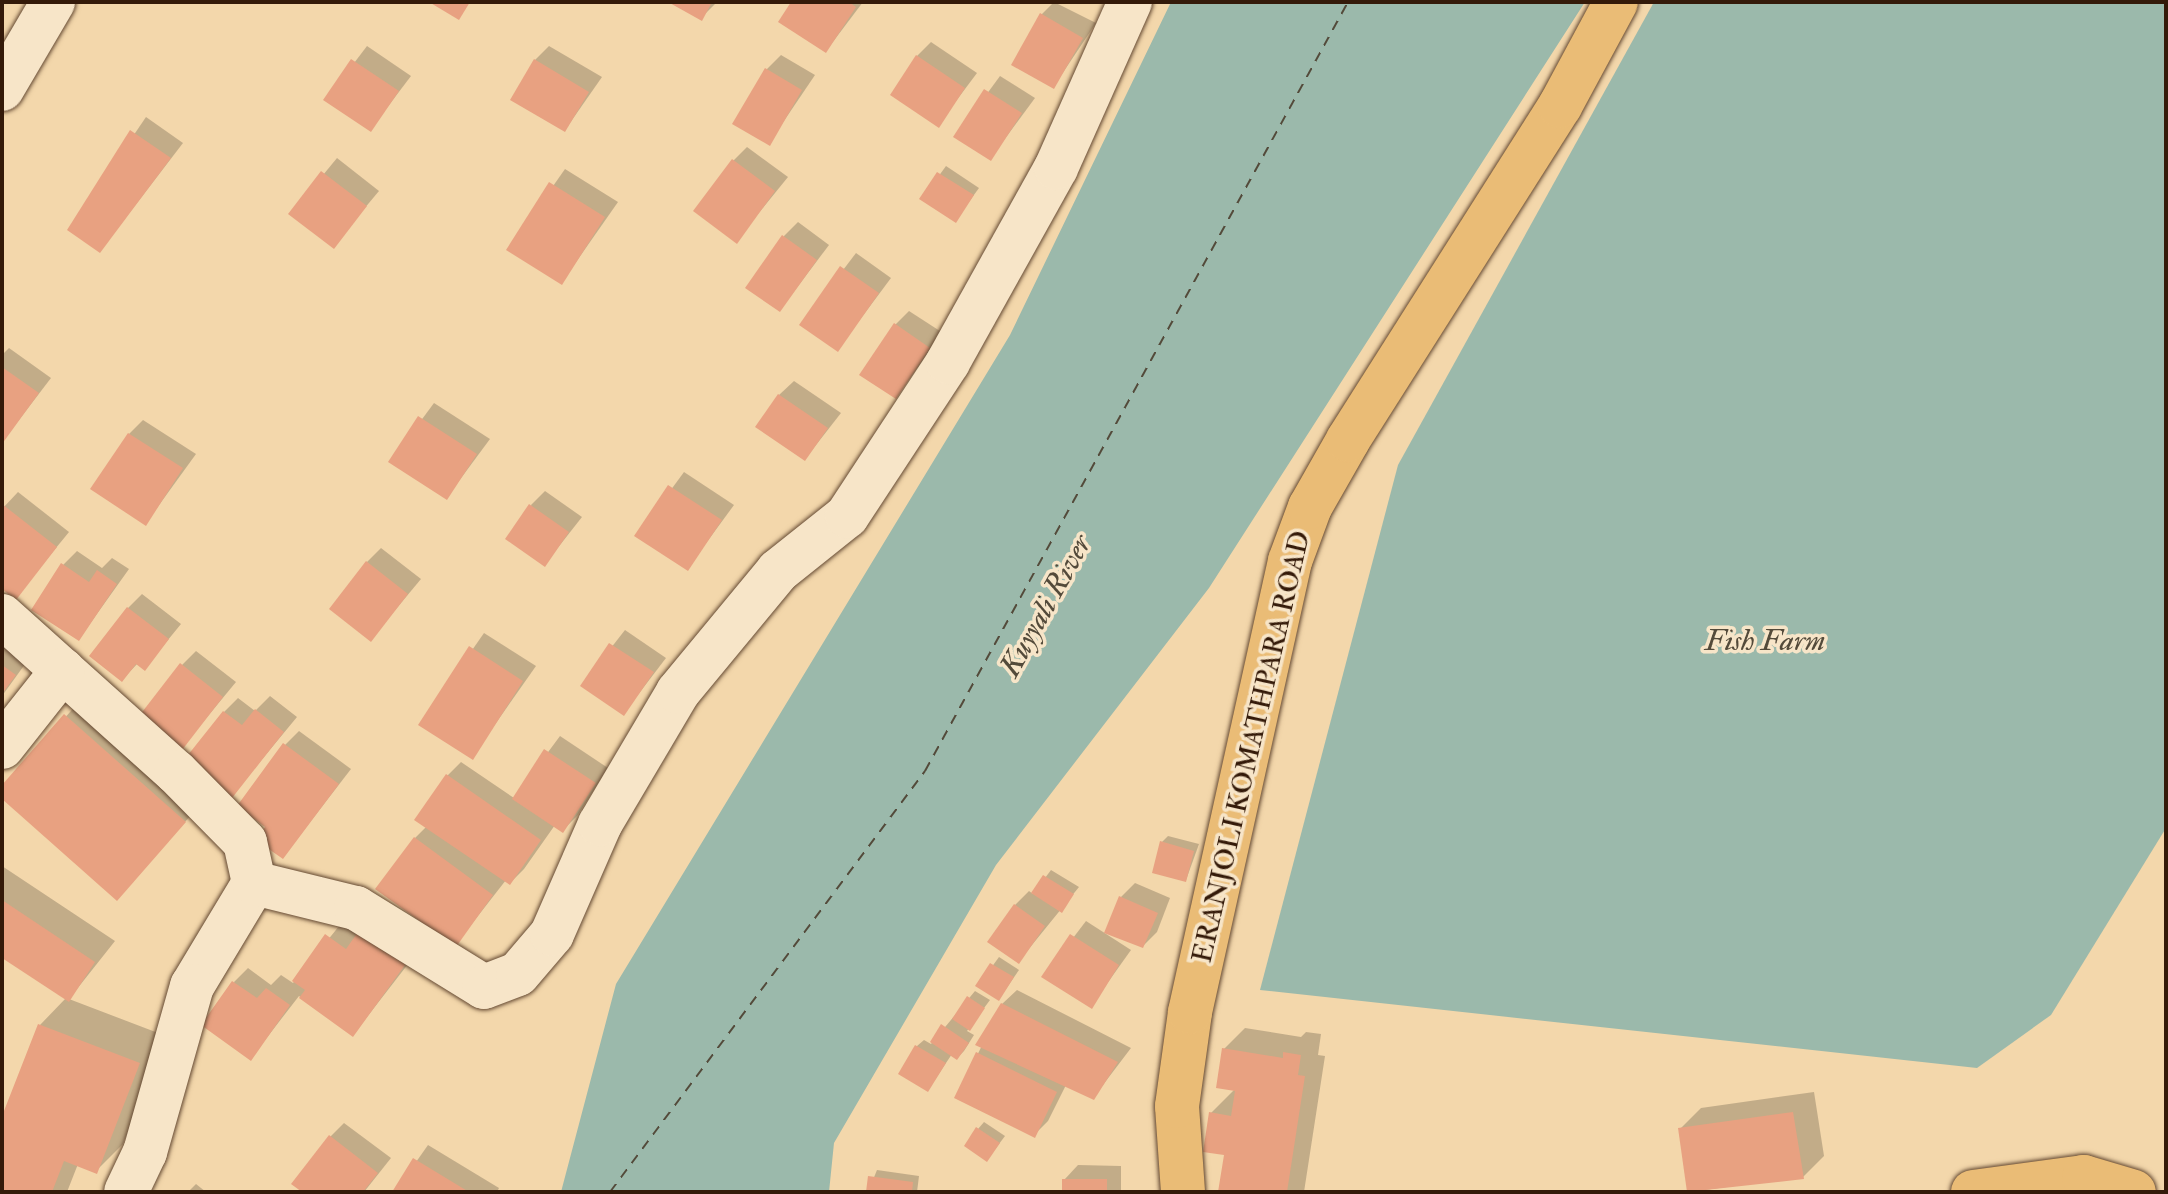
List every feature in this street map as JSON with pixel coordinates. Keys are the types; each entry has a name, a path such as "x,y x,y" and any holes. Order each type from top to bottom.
{"main road":[{"name":"ERANJOLI KOMATHPARA ROAD","path":"1183,1192 1177,1106 1190,1012 1290,561 1310,507 1348,440 1560,106 1616,2"},
{"path":"1973,1192 2084,1177 2134,1192"}],"street":[{"path":"2,89 53,2"},
{"path":"254,883 356,908 484,987 518,974 552,934 600,824 678,692 778,571 847,516 948,362 1056,168 1130,2"},
{"path":"2,616 245,842 254,883 192,986 145,1152 126,1192"},
{"path":"2,747 63,670"}],"water":[{"name":"Kuyyali River","path":"1171,2 1585,2 1209,588 996,865 834,1143 829,1192 561,1192 616,984 1010,335"},
{"name":"Fish Farm","path":"1654,2 2166,2 2166,828 2051,1015 1977,1068 1260,990 1398,465"}],"building":[{"path":"429,2 470,2 459,20"},
{"path":"668,2 712,2 702,21"},
{"path":"791,2 849,2 856,7 826,53 778,22"},
{"path":"1040,13 1083,38 1054,89 1011,65"},
{"path":"916,55 965,88 939,128 890,95"},
{"path":"351,59 399,91 371,132 323,100"},
{"path":"534,59 589,92 565,132 510,100"},
{"path":"765,68 802,90 770,146 732,124"},
{"path":"984,89 1022,113 991,161 953,137"},
{"path":"130,130 171,158 100,253 67,230"},
{"path":"732,159 775,191 737,244 693,211"},
{"path":"321,171 367,206 334,249 288,214"},
{"path":"937,172 974,195 956,223 919,199"},
{"path":"549,182 605,217 562,285 506,250"},
{"path":"782,235 817,260 780,312 745,288"},
{"path":"840,266 879,293 838,352 799,325"},
{"path":"894,323 930,348 896,399 859,375"},
{"path":"2,367 39,393 2,444"},
{"path":"778,394 828,428 805,461 755,427"},
{"path":"418,416 477,454 447,500 388,462"},
{"path":"128,433 183,468 146,526 90,489"},
{"path":"668,485 722,520 688,571 634,536"},
{"path":"2,504 57,547 16,600 2,589"},
{"path":"529,504 569,532 545,567 505,539"},
{"path":"366,561 408,594 371,642 329,609"},
{"path":"61,563 89,582 97,570 117,584 79,641 31,610"},
{"path":"127,607 169,639 145,671 136,664 122,682 89,656"},
{"path":"609,643 654,672 624,716 580,686"},
{"path":"469,646 523,681 473,760 418,725"},
{"path":"180,663 223,697 179,754 136,720"},
{"path":"2,665 16,675 2,694"},
{"path":"255,709 284,732 225,807 184,760 223,711 242,725"},
{"path":"64,714 186,822 117,901 2,799 2,785"},
{"path":"283,743 339,784 283,859 256,840 265,827 237,806"},
{"path":"544,749 596,783 563,833 512,799"},
{"path":"446,774 541,840 510,885 414,820"},
{"path":"414,837 493,895 456,947 375,889"},
{"path":"1160,841 1194,851 1186,882 1152,873"},
{"path":"1043,875 1074,894 1062,913 1031,893"},
{"path":"1119,896 1158,913 1143,948 1104,933"},
{"path":"2,900 95,962 69,1002 2,958"},
{"path":"1014,904 1045,926 1019,964 987,942"},
{"path":"363,925 410,958 353,1037 299,998 305,990 292,981 325,934 346,949"},
{"path":"1070,934 1119,965 1092,1009 1041,977"},
{"path":"990,963 1014,977 999,1001 975,986"},
{"path":"232,981 257,998 266,988 290,1005 251,1061 201,1025"},
{"path":"967,996 985,1008 970,1031 952,1019"},
{"path":"1001,1003 1118,1062 1094,1100 975,1045"},
{"path":"38,1024 140,1063 97,1174 64,1161 52,1192 2,1192 2,1116"},
{"path":"941,1024 969,1043 957,1060 930,1042"},
{"path":"915,1045 946,1063 928,1092 898,1074"},
{"path":"1222,1048 1283,1058 1283,1052 1301,1055 1298,1075 1305,1076 1287,1192 1218,1192 1224,1155 1203,1152 1209,1112 1231,1116 1235,1091 1216,1088"},
{"path":"976,1052 1057,1092 1035,1138 954,1098"},
{"path":"1793,1112 1804,1179 1687,1192 1678,1128"},
{"path":"976,1127 1000,1143 987,1162 964,1146"},
{"path":"329,1135 378,1173 363,1192 302,1192 291,1184"},
{"path":"413,1158 469,1192 392,1192"},
{"path":"868,1176 913,1182 912,1192 866,1192"},
{"path":"1062,1179 1107,1179 1107,1192 1062,1192"}],"ferry route":[{"path":"610,1192 925,771 1348,2"}]}
